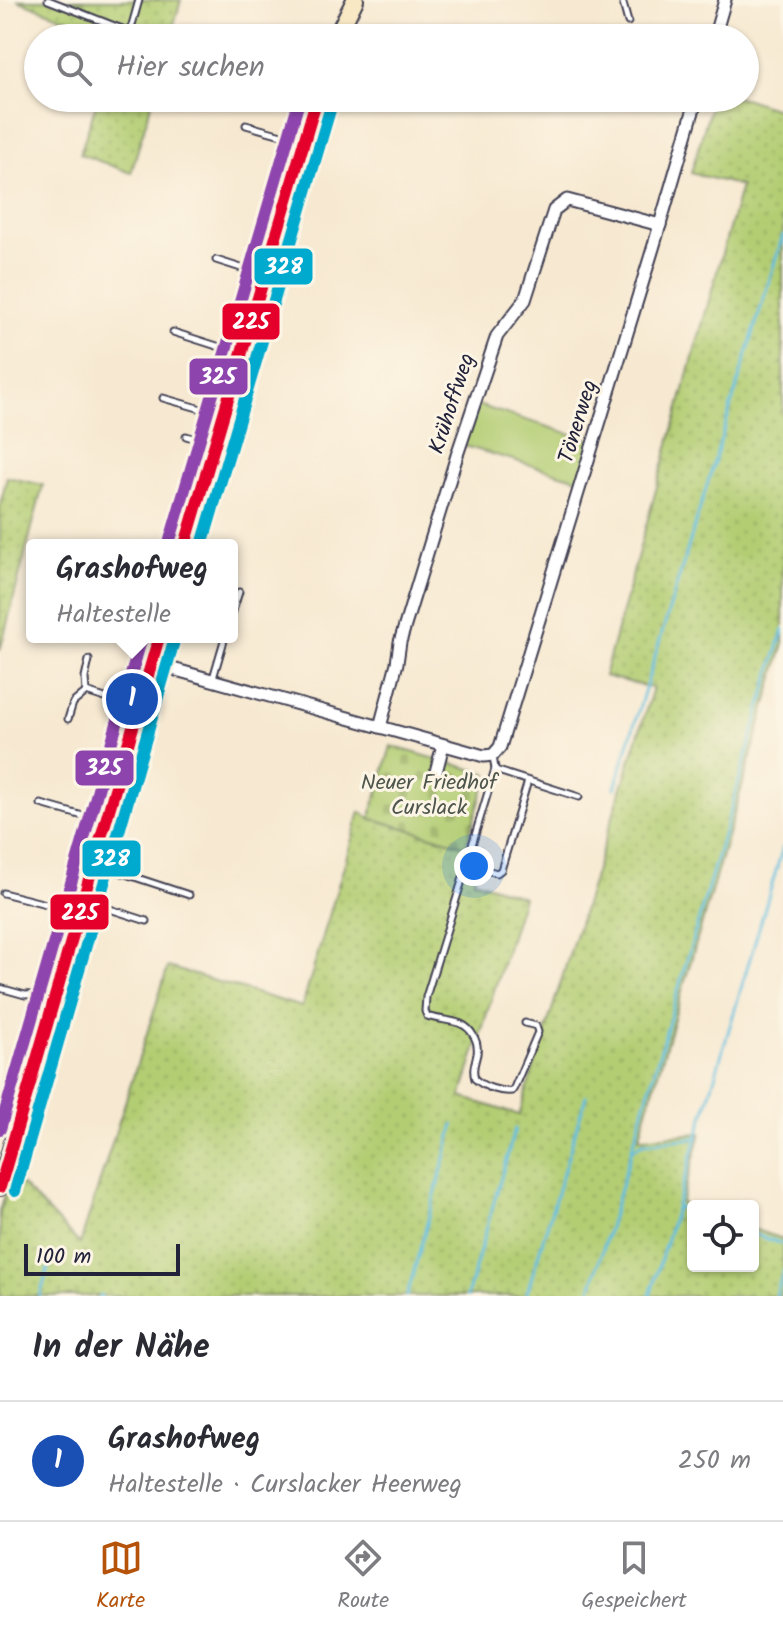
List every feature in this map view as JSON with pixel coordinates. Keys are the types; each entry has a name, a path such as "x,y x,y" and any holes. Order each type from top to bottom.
{"main road":[{"path":"343,24 355,0"},
{"path":"187,539 313,112"},
{"path":"0,1187 157,643"}],"street":[{"path":"718,24 725,0"},
{"name":"Tönerweg","path":"493,755 500,747 693,112"},
{"name":"Krühoffweg","path":"380,727 400,642 492,350 497,336 525,300 554,210 567,200 660,225"},
{"path":"151,663 443,745 484,756 493,755"},
{"path":"436,772 443,745"}],"lane":[{"path":"48,0 110,24"},
{"path":"132,24 139,0"},
{"path":"622,0 628,22"},
{"path":"246,125 304,142"},
{"path":"216,260 265,275"},
{"path":"173,332 243,351"},
{"path":"163,398 224,415"},
{"path":"186,436 215,444"},
{"path":"212,680 223,643"},
{"path":"86,692 89,660"},
{"path":"86,692 138,708"},
{"path":"68,719 73,703 86,692"},
{"path":"493,755 495,769 426,997 425,1011 427,1016 467,1026 478,1048 473,1069 475,1079 484,1086 505,1091 514,1088 538,1032 536,1026 525,1023"},
{"path":"495,769 579,797"},
{"path":"469,858 479,868 500,872 528,781"},
{"path":"41,804 105,822"},
{"path":"93,864 189,895"},
{"path":"3,893 46,904 65,900 82,902 147,921"},
{"path":"0,988 25,995 55,997"}],"green space":[{"path":"17,0 181,0 174,24 81,24"},
{"path":"759,103 783,111 783,646 639,1138 701,1133 681,1203 687,1206 687,1272 759,1272 759,1231 783,1239 783,1296 0,1296 0,1212 11,1174 80,1244 168,967 302,1007 360,812 370,818 482,848 474,880 523,897 461,1097 519,1115 653,688 604,676 741,186 691,173 709,112 759,112"},
{"path":"94,112 149,112 131,173 80,154"},
{"path":"474,404 594,441 582,480 461,445"},
{"path":"7,477 43,485 29,539 26,539 26,551 0,651 0,505"},
{"name":"Neuer Friedhof Curslack","path":"391,746 488,774 466,846 370,818"}],"waterway":[{"path":"615,788 783,235"},
{"path":"589,1296 783,630"},
{"path":"650,1296 783,847"},
{"path":"526,1296 586,1096"},
{"path":"407,1296 454,1125"},
{"path":"467,1296 515,1129"},
{"path":"632,1150 643,1143 696,1138"},
{"path":"678,1207 687,1211"},
{"path":"759,1236 783,1244"},
{"path":"40,1296 51,1258"},
{"path":"776,1296 783,1271"}],"transit line":[{"name":"325","path":"170,539 296,112"},
{"name":"225","path":"187,539 313,112"},
{"name":"328","path":"204,539 329,112"},
{"name":"325","path":"0,1129 140,643"},
{"name":"225","path":"0,1187 157,643"},
{"name":"328","path":"15,1191 173,643"}],"place":[{"name":"Grashofweg","path":"132,699"}]}
